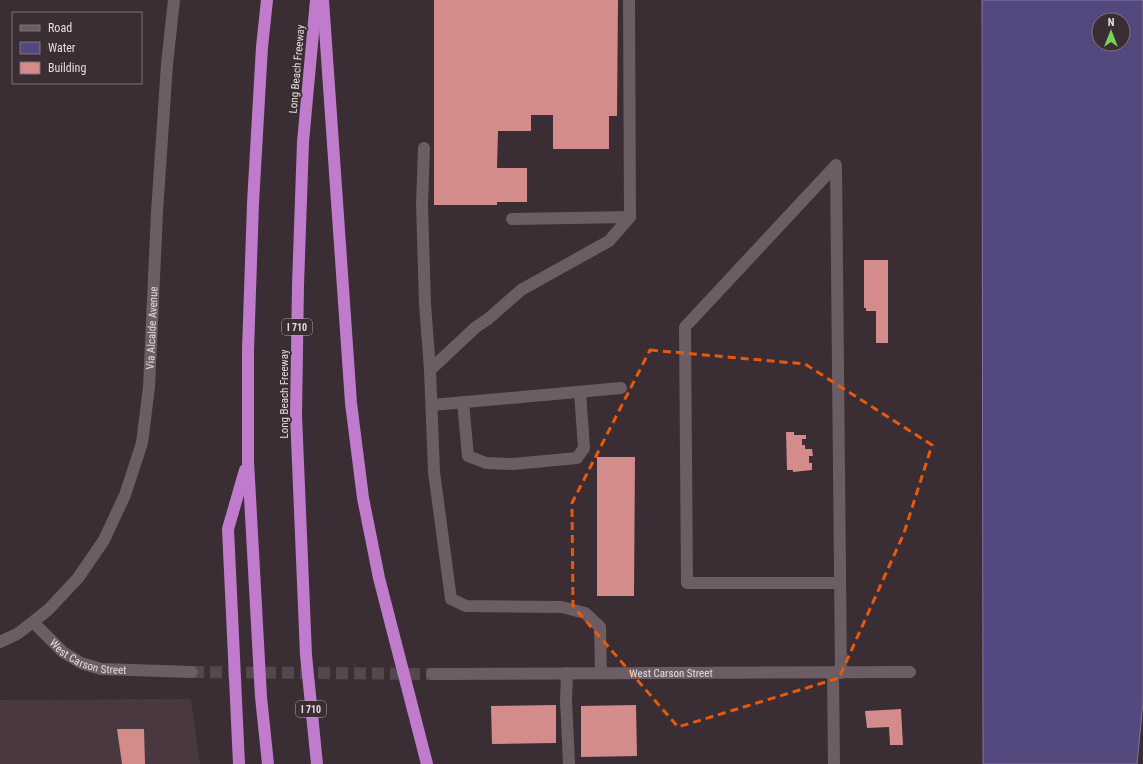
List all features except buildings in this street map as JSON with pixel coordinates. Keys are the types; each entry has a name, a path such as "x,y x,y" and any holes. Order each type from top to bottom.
{"highway":[{"path":"268,0 262,47 253,204 248,350 248,461 261,697 268,764"},
{"name":"Long Beach Freeway","path":"316,0 303,142 298,285 296,415 306,655 317,764"},
{"path":"323,0 351,403 363,498 379,578 427,764"},
{"path":"240,764 228,529 248,461"}],"street":[{"name":"Via Alcalde Avenue","path":"33,622 49,609 78,578 104,540 125,495 142,443 149,386 156,212 167,64 174,0"},
{"path":"430,370 476,326 488,318 521,290 609,241 630,217 630,0"},
{"path":"424,148 422,204 425,304 432,405 434,472 451,599 466,606 562,607 585,613 600,627 601,673"},
{"path":"834,764 840,583 836,165 685,327 687,583 840,583"},
{"path":"512,219 630,217"},
{"path":"432,405 621,388"},
{"path":"462,402 468,456 486,463 514,464 577,458 584,448 580,392"},
{"path":"0,642 16,634 33,622"},
{"name":"West Carson Street","path":"33,622 63,652 81,663 102,669 192,672"},
{"name":"West Carson Street","path":"432,674 910,672"},
{"path":"567,673 566,700 570,764"}],"highlighted area":[{"path":"650,350 805,364 932,445 904,533 839,678 678,727 573,606 572,503"}],"shaded area":[{"path":"191,699 200,764 0,764 0,700"}],"water":[{"path":"982,0 1143,0 1143,702 1137,764 983,764"}],"tunnel":[{"path":"192,672 432,674"}]}
